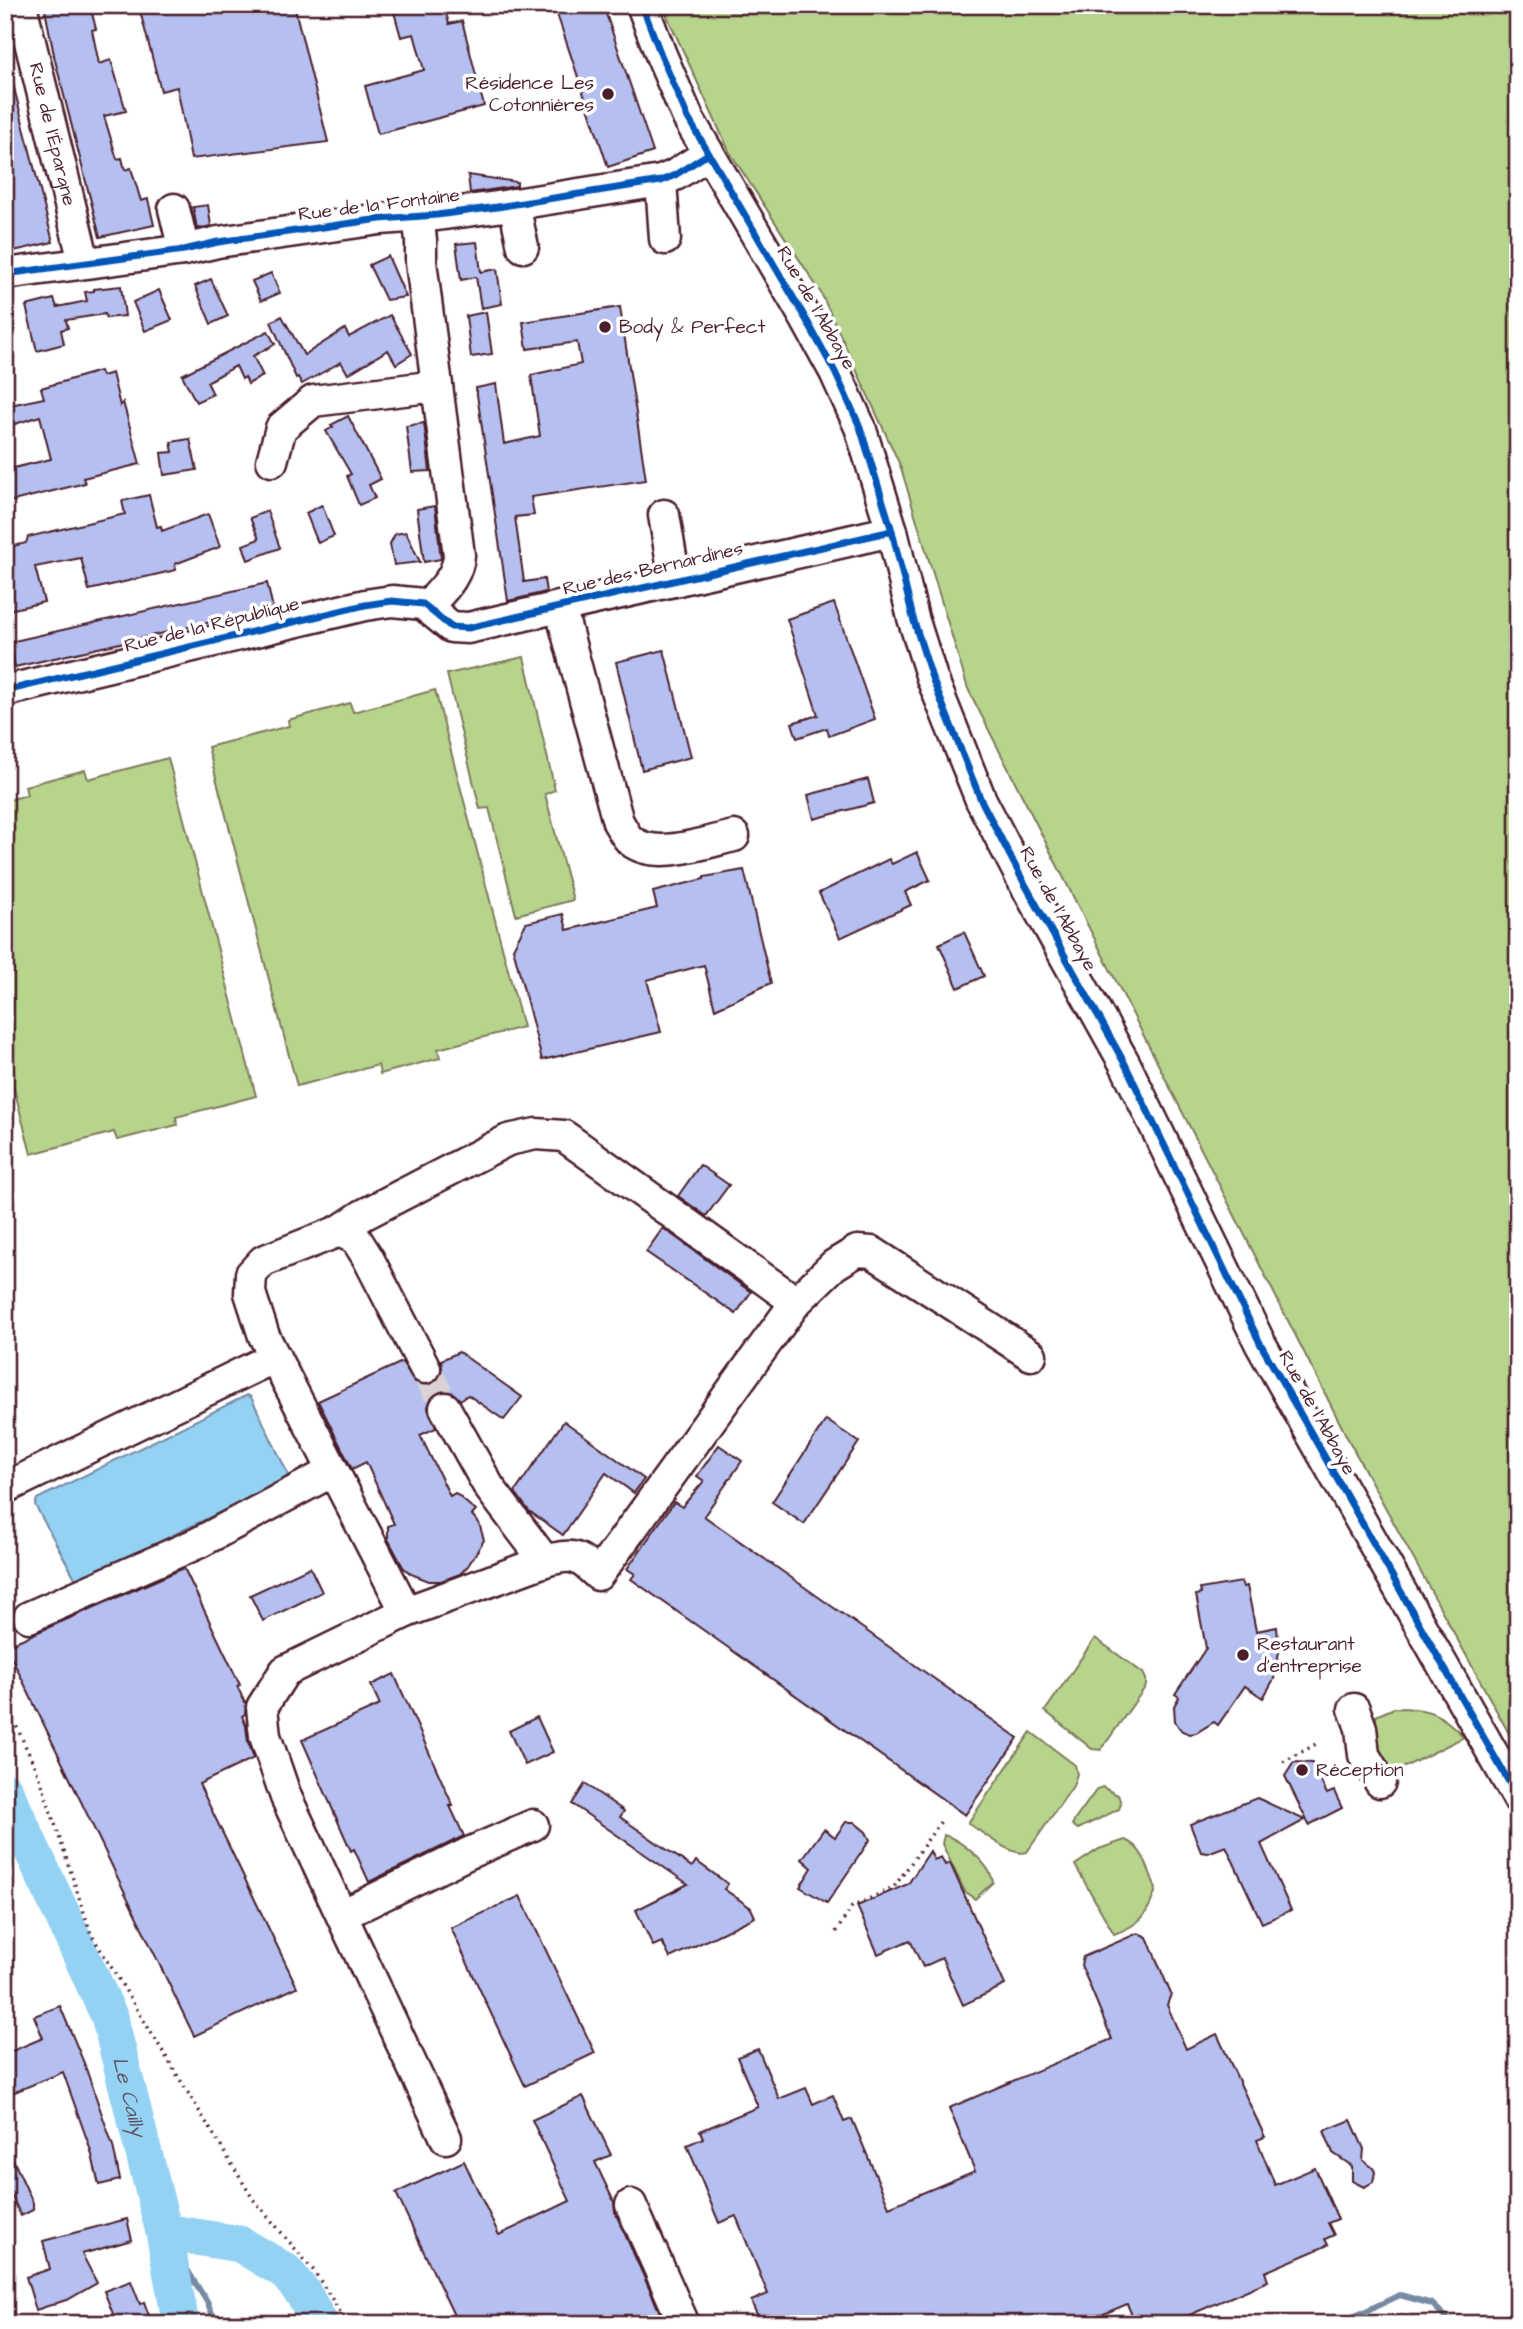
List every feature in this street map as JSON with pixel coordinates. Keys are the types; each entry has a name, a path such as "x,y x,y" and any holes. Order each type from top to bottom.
{"street":[{"name":"Rue de l'Épargne","path":"21,5 84,262"},
{"name":"Rue de l'Abbaye","path":"642,5 672,84 708,154 835,372 860,427 932,678 982,800 1021,877 1125,1064 1260,1343 1518,1798"},
{"name":"Rue de la Fontaine","path":"5,274 184,250 218,242 380,219 514,204 661,181 708,154"},
{"path":"661,181 665,239"},
{"path":"514,204 523,247"},
{"path":"174,209 184,250"},
{"path":"418,216 421,262 459,555 458,567 453,576 427,607"},
{"path":"272,461 281,428 313,401 437,386"},
{"path":"664,515 675,581"},
{"name":"Rue des Bernardines","path":"427,607 451,627 468,628 892,531"},
{"name":"Rue de la République","path":"5,691 365,605 408,601 427,607"},
{"path":"560,607 618,822 630,841 651,850 674,849 734,836"},
{"path":"406,1612 264,1336 250,1293 251,1274 263,1261 339,1231 363,1215 508,1140 536,1134 564,1136 796,1302"},
{"path":"339,1231 356,1239 368,1258 425,1368"},
{"path":"446,2138 286,1797 275,1767 265,1736 262,1707 285,1671 406,1612 545,1561 567,1555 586,1563 598,1575 796,1302 834,1265 857,1251 872,1252 1031,1355"},
{"path":"5,1488 275,1357"},
{"path":"445,1408 489,1487 545,1561"},
{"path":"29,1617 198,1543 333,1471"},
{"path":"1354,1709 1361,1728 1364,1755 1380,1782"},
{"path":"342,1915 533,1825"},
{"path":"631,2205 684,2324"}],"path":[{"path":"5,1701 40,1778 91,1934 253,2199 314,2271 348,2324"},
{"path":"1283,1762 1318,1743"},
{"path":"836,1932 852,1907 894,1887 941,1821"}],"green space":[{"path":"662,5 1518,5 1518,1750 1349,1441 968,689 900,465 821,293 729,151"},
{"path":"524,657 555,790 545,794 573,900 516,915 489,808 480,809 447,674"},
{"path":"435,690 523,1027 438,1049 440,1058 380,1074 378,1065 297,1086 208,747 289,726 288,720 350,703 353,712"},
{"path":"168,758 256,1096 176,1117 177,1125 117,1140 114,1132 31,1154 5,1054 5,801 27,795 25,786 85,770 88,779"},
{"path":"1095,1638 1143,1673 1146,1679 1146,1686 1101,1750 1092,1749 1045,1711"},
{"path":"1394,1708 1433,1713 1464,1737 1387,1776 1377,1757 1376,1716"},
{"path":"1031,1732 1075,1765 1077,1774 1073,1786 1027,1852 1020,1853 997,1843 968,1823"},
{"path":"1102,1787 1118,1795 1121,1803 1119,1809 1078,1829 1072,1825 1097,1789"},
{"path":"944,1835 959,1842 974,1854 991,1875 993,1882 975,1899 965,1892 942,1844"},
{"path":"1125,1840 1132,1843 1141,1854 1156,1889 1142,1918 1114,1934 1075,1865 1099,1849"}],"water":[{"path":"247,1395 251,1397 288,1474 285,1480 84,1579 75,1578 35,1505 37,1499"}],"building":[{"path":"44,5 90,5 96,29 92,30 99,64 111,60 126,111 104,116 117,159 122,158 125,170 131,168 141,201 148,199 154,225 100,237 55,60"},
{"path":"161,5 294,5 328,142 191,159 177,87 161,91 140,11"},
{"path":"392,5 444,5 449,24 462,21 484,106 378,134 365,86 424,70 414,34 401,37"},
{"name":"Résidence Les Cotonnières","path":"554,5 603,5 653,152 608,167"},
{"path":"11,76 53,242 5,253 5,77"},
{"path":"468,175 517,182 517,186 470,193"},
{"path":"208,205 211,226 197,229 193,207"},
{"path":"477,242 481,272 497,269 502,304 481,308 476,277 461,280 456,244"},
{"path":"388,256 406,297 386,300 369,265"},
{"path":"271,273 280,293 261,301 252,281"},
{"path":"211,279 228,316 211,324 195,286"},
{"path":"121,286 125,316 106,318 105,314 66,320 68,328 61,330 64,344 37,351 26,306 54,299 57,307 87,301 85,292"},
{"path":"159,290 172,320 145,331 133,302"},
{"path":"620,307 646,480 531,497 534,515 515,517 524,582 544,579 546,592 508,601 476,388 496,384 504,444 540,436 531,375 581,364 577,342 527,349 523,322"},
{"path":"486,312 492,354 471,357 466,316"},
{"path":"390,315 412,354 396,364 388,350 348,374 341,362 302,384 298,377 296,378 271,322 282,316 304,355 345,329 349,337"},
{"path":"268,331 275,344 253,356 263,376 248,384 245,377 242,379 236,366 207,382 213,394 196,402 182,375"},
{"path":"100,371 102,376 112,373 140,464 83,478 85,483 5,503 5,470 51,459 40,416 12,425 5,406 44,398 41,388"},
{"path":"348,416 381,479 369,485 375,498 359,505 347,476 351,474 326,431 333,427 331,425"},
{"path":"424,423 430,471 412,472 406,426"},
{"path":"190,439 197,470 164,475 161,453 173,452 171,442"},
{"path":"149,495 157,527 161,526 162,531 208,514 220,547 175,564 176,570 89,590 81,558 35,567 44,602 5,611 5,548 26,543 28,537 125,514 122,501"},
{"path":"322,505 334,536 318,543 306,513"},
{"path":"435,506 441,559 424,562 417,509"},
{"path":"267,511 280,548 248,560 243,545 259,539 250,518"},
{"path":"406,532 420,562 394,565 390,544 395,534"},
{"path":"267,583 273,608 15,667 10,642"},
{"path":"834,603 875,719 829,736 827,728 797,738 792,723 818,715 787,619"},
{"path":"664,650 691,757 642,770 616,662"},
{"path":"868,779 874,803 814,819 808,795"},
{"path":"917,852 930,880 905,892 911,905 840,938 819,893 889,859 892,864"},
{"path":"744,870 771,983 715,1009 704,965 647,980 661,1032 542,1060 513,948 526,923 563,914 567,930 657,908 653,892 704,877"},
{"path":"964,932 984,976 958,988 939,944"},
{"path":"700,1165 729,1185 706,1216 678,1196"},
{"path":"663,1228 751,1292 736,1314 646,1252"},
{"path":"459,1352 522,1397 504,1420 468,1395 460,1400 453,1393 445,1391 436,1393 430,1400 428,1408 436,1428 420,1435 450,1496 455,1493 476,1511 472,1515 479,1523 484,1540 460,1574 441,1581 429,1581 411,1574 403,1567 388,1539 388,1526 394,1524 366,1462 352,1469 318,1401 402,1362 415,1382 432,1384 440,1377 441,1360"},
{"path":"826,1420 859,1442 804,1524 772,1502"},
{"path":"564,1421 644,1479 634,1493 606,1473 563,1535 529,1511 515,1492"},
{"path":"719,1445 742,1461 704,1516 1018,1738 965,1815 631,1579 635,1574 627,1569 674,1502 682,1507 704,1481 697,1476"},
{"path":"310,1567 322,1592 263,1621 250,1595"},
{"path":"184,1568 240,1685 237,1686 246,1704 245,1714 242,1716 254,1758 199,1784 297,1987 194,2036 6,1646"},
{"name":"Restaurant d'entreprise","path":"1241,1582 1243,1587 1247,1586 1256,1631 1277,1627 1279,1652 1274,1679 1263,1698 1245,1686 1218,1725 1214,1722 1190,1734 1182,1731 1175,1721 1174,1706 1179,1697 1175,1694 1206,1648 1196,1595 1201,1594 1200,1589"},
{"path":"394,1674 464,1836 369,1882 354,1849 351,1851 302,1740 380,1705 371,1685"},
{"path":"537,1717 553,1752 525,1765 509,1731"},
{"path":"1294,1762 1312,1763 1327,1794 1334,1791 1342,1808 1309,1825 1285,1776"},
{"path":"585,1784 624,1811 620,1817 692,1867 696,1861 728,1884 724,1889 751,1908 755,1917 670,1958 662,1942 653,1946 636,1910 688,1884 572,1804"},
{"path":"1257,1798 1305,1820 1261,1844 1291,1910 1262,1923 1226,1846 1208,1853 1201,1852 1190,1824"},
{"path":"846,1822 854,1822 866,1832 870,1840 827,1903 800,1887 812,1868 802,1859 824,1829 835,1837"},
{"path":"930,1851 934,1860 941,1857 945,1865 950,1863 1005,1985 963,2005 942,1958 923,1967 910,1940 878,1954 857,1906 908,1884"},
{"path":"520,1896 595,2053 525,2086 451,1928"},
{"path":"1138,1933 1147,1937 1171,1994 1167,2005 1186,2049 1217,2034 1265,2137 1257,2140 1275,2185 1315,2168 1338,2219 1328,2223 1334,2235 1325,2239 1328,2245 1265,2272 1268,2281 1169,2324 1136,2324 1127,2304 1080,2324 761,2324 751,2301 768,2294 736,2216 719,2223 687,2145 703,2138 700,2131 758,2107 737,2057 758,2049 779,2099 806,2088 813,2104 833,2095 844,2122 852,2119 889,2207 975,2171 949,2108 1112,2039 1081,1965 1083,1957"},
{"path":"60,2006 84,2063 113,2146 120,2180 99,2185 91,2151 63,2072 5,2096 5,2054 43,2038 34,2016"},
{"path":"583,2096 611,2155 595,2162 665,2324 458,2324 396,2193 464,2161 499,2235 570,2201 532,2120"},
{"path":"1351,2120 1364,2149 1363,2160 1375,2172 1373,2182 1364,2187 1352,2181 1352,2166 1333,2153 1324,2131"},
{"path":"5,2142 33,2203 33,2210 21,2216 5,2182"},
{"path":"127,2219 132,2240 82,2254 97,2283 69,2299 36,2310 26,2277 50,2269 43,2241"},
{"path":"131,2281 140,2304 144,2302 152,2324 117,2324 104,2291"}],"waterway":[{"name":"Le Cailly","path":"5,1791 109,2016 164,2232 240,2244 285,2271 303,2293 320,2324"},
{"path":"164,2232 207,2302 217,2324"},
{"path":"164,2232 181,2324"},
{"path":"1338,2324 1400,2295 1432,2304 1453,2324"}],"tunnel":[{"path":"425,1368 445,1408"}],"cycle path":[{"path":"642,5 688,118 807,321 835,372 860,427 932,678 981,800 1125,1064 1260,1343 1518,1798"},
{"path":"5,274 184,250 218,242 380,219 497,207 661,181 708,154"},
{"path":"5,691 365,605 392,601 423,604 451,627 468,628 892,531"}],"place":[{"name":"Résidence Les Cotonnières","path":"608,94"},
{"name":"Body & Perfect","path":"605,327"},
{"name":"Restaurant d'entreprise","path":"1243,1655"},
{"name":"Réception","path":"1302,1770"}]}
